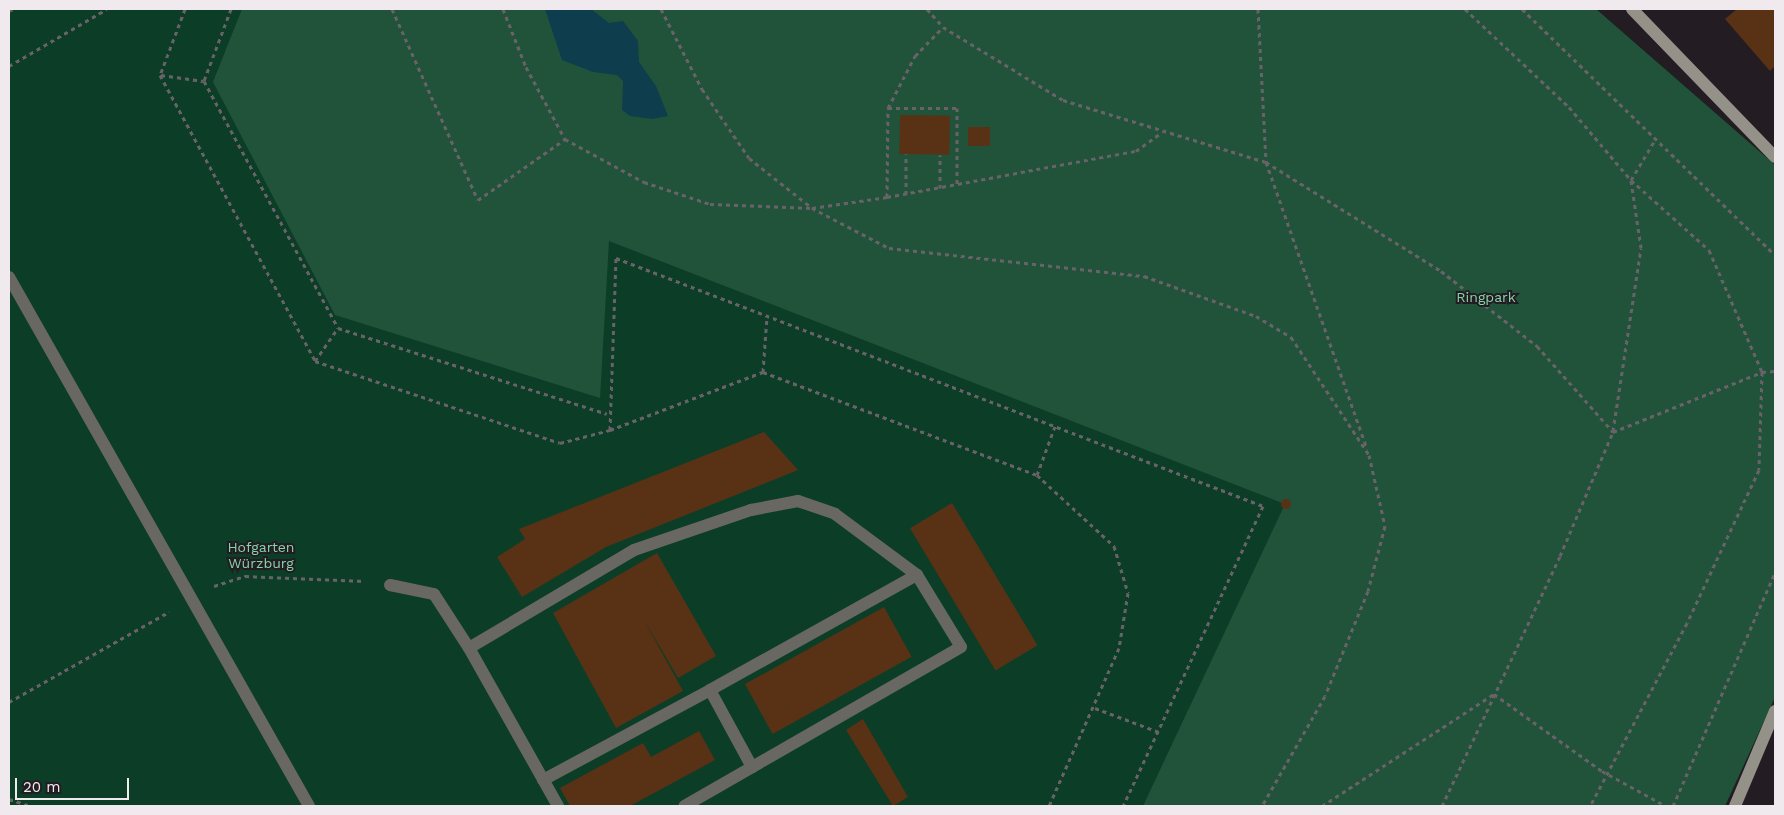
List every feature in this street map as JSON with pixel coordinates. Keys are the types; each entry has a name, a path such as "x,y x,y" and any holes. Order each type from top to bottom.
{"main road":[{"path":"1632,9 1775,157"},
{"path":"1735,806 1775,711"}],"lane":[{"path":"9,277 194,598 309,806"},
{"path":"469,648 634,550 751,510 798,501 835,514 917,575 961,647 684,806"},
{"path":"543,780 917,575"},
{"path":"390,586 434,594 469,648 558,806"},
{"path":"710,690 752,767"}],"path":[{"path":"9,11 13,9"},
{"path":"9,66 107,9"},
{"path":"184,9 160,75 316,361 560,443 610,430 763,372 1037,475 1114,546 1128,593 1119,648 1095,708 1049,806"},
{"path":"231,9 204,81 338,328 607,414"},
{"path":"392,9 478,200 565,139"},
{"path":"503,9 526,67 565,139 644,182 710,204 812,208 957,186 1136,151 1162,132"},
{"path":"661,9 702,89 749,158 812,208 889,248 1144,276 1256,316 1291,337 1369,455"},
{"path":"927,9 943,27 1064,100 1162,132 1266,162 1441,271 1515,328 1537,346 1613,432"},
{"path":"1258,9 1266,162 1369,455 1385,526 1368,591 1325,696 1262,806"},
{"path":"1465,9 1569,107 1631,180 1709,250 1762,372 1759,470 1687,623 1590,806"},
{"path":"1522,9 1775,255"},
{"path":"887,197 888,108 915,56 943,27"},
{"path":"160,75 204,81"},
{"path":"888,108 957,108 957,186"},
{"path":"1442,806 1613,432 1641,248 1631,180 1656,138"},
{"path":"906,154 906,194"},
{"path":"940,155 940,188"},
{"path":"610,430 607,414 616,258 1264,506 1123,806"},
{"path":"763,372 767,316"},
{"path":"316,361 338,328"},
{"path":"1613,432 1762,372 1775,371"},
{"path":"1037,475 1056,426"},
{"path":"1673,806 1775,573"},
{"path":"9,702 222,582 245,576 352,578 390,586"},
{"path":"1494,694 1608,774 1666,806"},
{"path":"1322,806 1494,694"},
{"path":"1095,708 1159,732"},
{"path":"9,799 30,806"}],"green space":[{"name":"Hofgarten Würzburg","path":"9,9 1596,9 1775,165 1775,697 1725,806 9,806"},
{"name":"Ringpark","path":"242,9 1596,9 1775,165 1775,697 1725,806 1143,806 1285,504 609,241 600,398 335,315 213,82"}],"water":[{"path":"545,9 591,9 609,23 623,21 638,41 639,62 656,86 668,116 652,119 630,116 622,110 623,81 617,75 593,72 562,60"}],"building":[{"path":"1737,9 1775,9 1775,66 1770,71 1725,19"},
{"path":"900,115 950,116 949,155 899,154"},
{"path":"968,127 990,127 990,146 968,146"},
{"path":"764,432 798,470 606,547 522,597 497,557 525,539 519,529"},
{"path":"1286,499 1291,504 1286,509 1281,504"},
{"path":"952,503 1037,645 995,671 910,528"},
{"path":"657,553 716,656 678,678 643,618 683,691 616,728 553,613"},
{"path":"884,607 912,657 773,734 745,684"},
{"path":"863,719 908,797 893,806 846,730"},
{"path":"699,731 715,760 630,806 570,806 560,788 643,743 651,757"}]}
